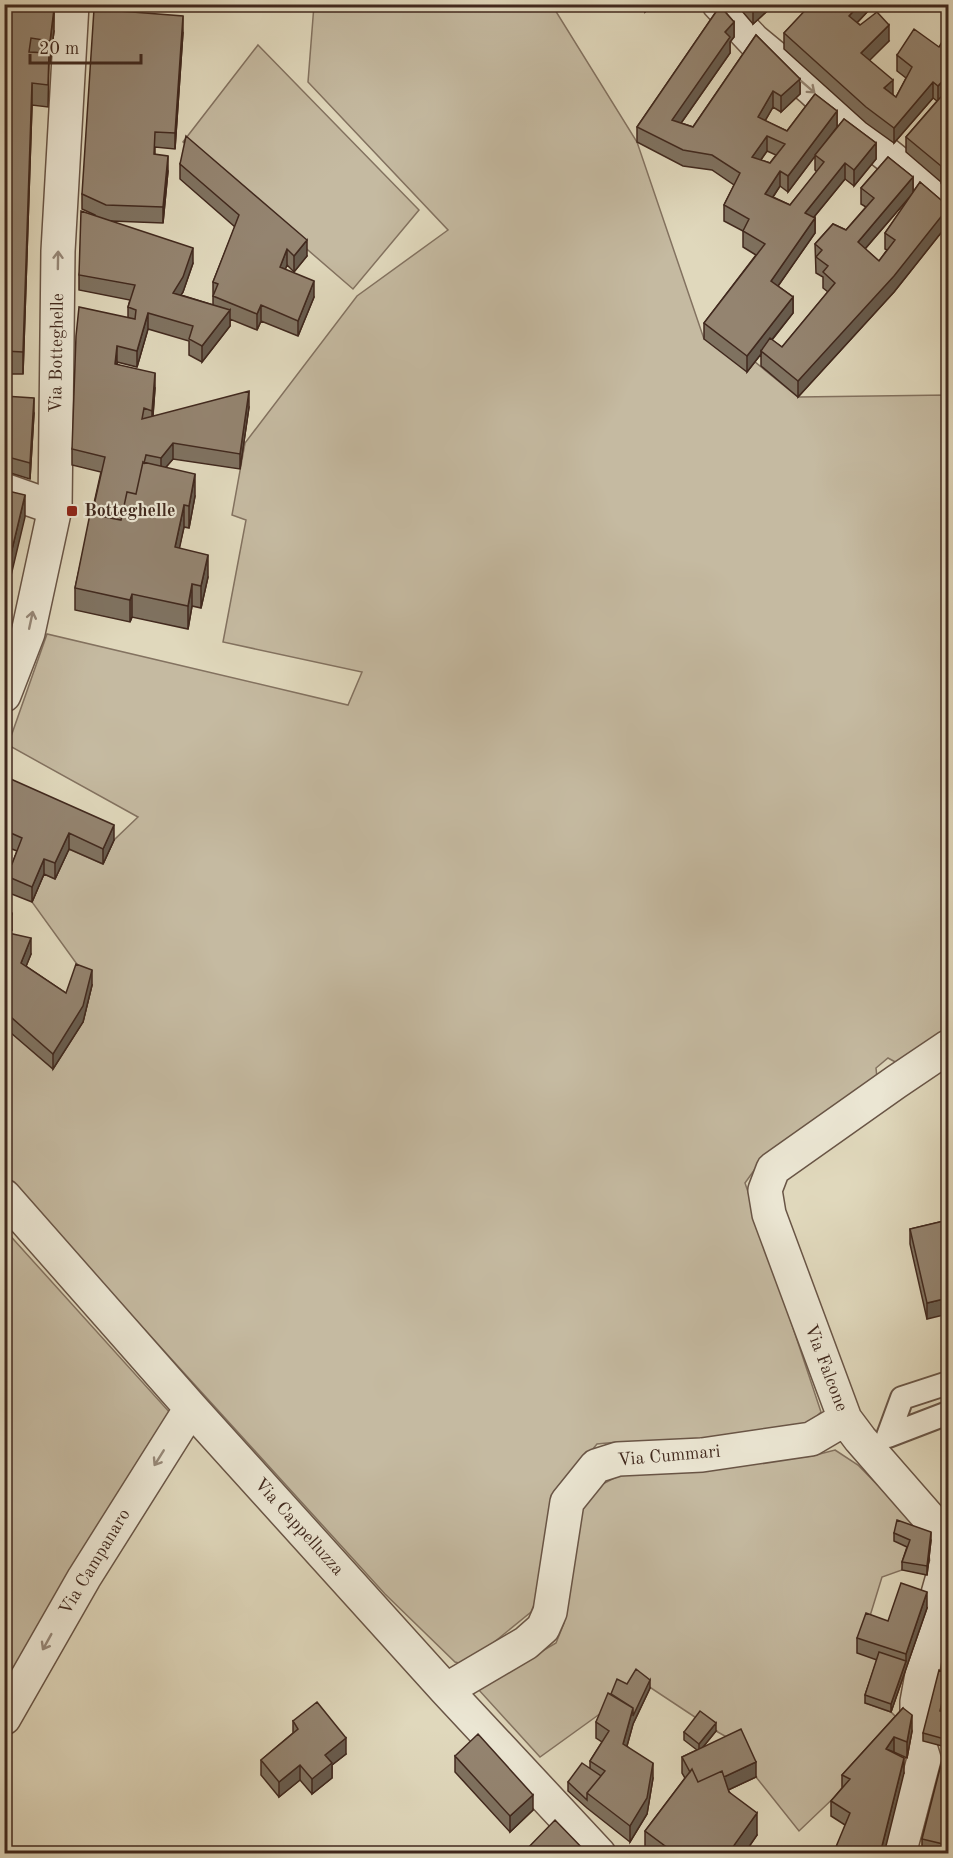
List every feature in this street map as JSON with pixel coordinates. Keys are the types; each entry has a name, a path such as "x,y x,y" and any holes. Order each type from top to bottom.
{"street":[{"path":"719,4 754,41 811,88 855,129 948,202"},
{"name":"Via Botteghelle","path":"4,695 28,633 55,508 62,10"},
{"path":"4,490 55,508"},
{"name":"Via Falcone","path":"899,1854 924,1759 917,1736 917,1702 934,1608 947,1562 945,1540 845,1419 769,1214 765,1190 773,1169 948,1047"},
{"name":"Via Cappelluzza","path":"4,1196 190,1408 446,1690 599,1854"},
{"name":"Via Campanaro","path":"4,1718 84,1578 190,1408"},
{"name":"Via Cummari","path":"446,1690 526,1643 543,1628 550,1612 567,1502 596,1466 618,1459 702,1455 811,1439 845,1419"}],"lane":[{"path":"948,1383 902,1398 888,1436 948,1413"}],"shaded area":[{"path":"314,5 552,5 637,142 704,339 755,362 798,397 948,395 948,1031 899,1064 888,1058 876,1068 877,1078 760,1162 745,1183 821,1412 810,1423 690,1446 618,1442 597,1444 558,1491 536,1600 531,1612 466,1665 455,1662 385,1594 5,1176 5,1027 83,1022 92,985 32,902 44,874 55,879 69,849 103,864 114,840 138,817 8,745 47,634 348,705 362,672 223,642 246,520 232,515 245,443 357,296 448,230 308,82"},
{"path":"258,45 419,210 353,289 183,142"},
{"path":"5,1230 172,1415 5,1693"},
{"path":"835,1450 858,1465 931,1540 910,1548 902,1570 882,1577 866,1629 879,1660 865,1703 891,1712 903,1724 842,1790 799,1831 756,1777 741,1745 636,1678 608,1708 540,1757 478,1689 556,1643 564,1623 576,1514 595,1488 618,1476 812,1456"}],"building":[{"path":"4,4 41,4 54,9 50,41 31,38 29,52 49,53 48,85 32,83 23,352 4,351"},
{"path":"811,4 860,4 849,16 860,25 877,12 889,25 861,53 893,80 884,88 896,97 912,67 897,55 914,29 939,47 948,31 948,75 938,86 933,82 894,128 866,107 784,33"},
{"path":"720,6 734,22 725,32 730,37 672,120 693,127 756,35 800,79 781,96 773,91 758,117 787,131 815,94 837,111 788,176 780,171 765,194 790,205 824,162 815,155 844,119 876,143 854,170 845,163 805,213 815,218 771,281 793,297 747,356 704,323 765,244 743,231 749,219 724,205 740,173 712,155 683,150 637,127","holes":["767,136 785,144 770,163 752,157"]},
{"path":"94,9 183,16 175,133 155,132 154,154 168,156 163,207 106,205 82,194"},
{"path":"946,91 948,93 948,156 941,166 906,137"},
{"path":"186,136 307,240 294,256 287,249 280,267 314,281 298,321 261,305 257,314 213,296 218,284 213,282 239,215 180,164"},
{"path":"888,157 913,177 858,242 879,261 895,240 885,233 920,182 948,208 894,276 798,381 761,351 770,338 782,347 835,283 823,272 828,266 816,257 822,250 815,244 833,224 846,230 874,198 861,188"},
{"path":"81,211 193,248 183,277 173,293 230,310 202,346 189,339 193,326 148,313 137,351 117,346 115,364 155,373 152,411 144,408 142,419 249,391 240,454 173,443 161,458 146,455 136,494 127,492 121,520 92,514 105,457 72,449 76,336 79,307 135,319 136,310 128,307 135,285 79,275"},
{"path":"4,396 34,398 30,463 4,456"},
{"path":"143,462 195,474 189,506 184,505 175,547 208,555 201,586 192,584 188,606 132,594 130,600 75,588 90,514 121,520 127,492 136,494"},
{"path":"4,490 25,495 4,583"},
{"path":"4,776 114,825 103,849 69,833 55,863 44,859 32,887 4,875 4,861 12,864 22,838 4,830"},
{"path":"4,910 12,914 4,925"},
{"path":"4,932 31,938 21,963 66,993 76,964 92,970 83,1006 53,1054 4,1011"},
{"path":"948,1220 948,1298 927,1303 910,1229"},
{"path":"897,1520 931,1532 927,1566 902,1562 910,1540 894,1533"},
{"path":"901,1583 927,1592 906,1654 857,1638 866,1613 888,1621"},
{"path":"879,1652 906,1661 891,1704 865,1695"},
{"path":"636,1669 650,1680 633,1716 633,1708 611,1694 617,1679 627,1684"},
{"path":"939,1670 948,1673 940,1711 948,1713 948,1740 923,1733"},
{"path":"608,1693 633,1708 623,1744 653,1763 647,1798 630,1826 587,1793 605,1771 590,1761 609,1731 596,1722"},
{"path":"317,1702 346,1738 325,1755 332,1763 312,1779 300,1765 279,1782 261,1760 298,1729 293,1721"},
{"path":"903,1708 912,1715 907,1742 894,1737 886,1749 904,1758 880,1854 833,1854 850,1813 831,1801 850,1779 842,1775"},
{"path":"700,1711 716,1723 699,1744 684,1732"},
{"path":"741,1729 756,1762 724,1777 722,1771 698,1782 692,1769 690,1772 682,1757"},
{"path":"478,1734 533,1795 510,1816 455,1756"},
{"path":"948,1737 948,1848 947,1845 922,1839"},
{"path":"582,1763 601,1776 587,1793 587,1800 568,1782"},
{"path":"692,1769 698,1782 722,1771 729,1792 757,1813 728,1854 676,1854 645,1831"},
{"path":"555,1820 588,1854 522,1854"},
{"path":"753,1848 760,1854 749,1854"}],"place":[{"name":"Botteghelle","path":"72,511"}]}
